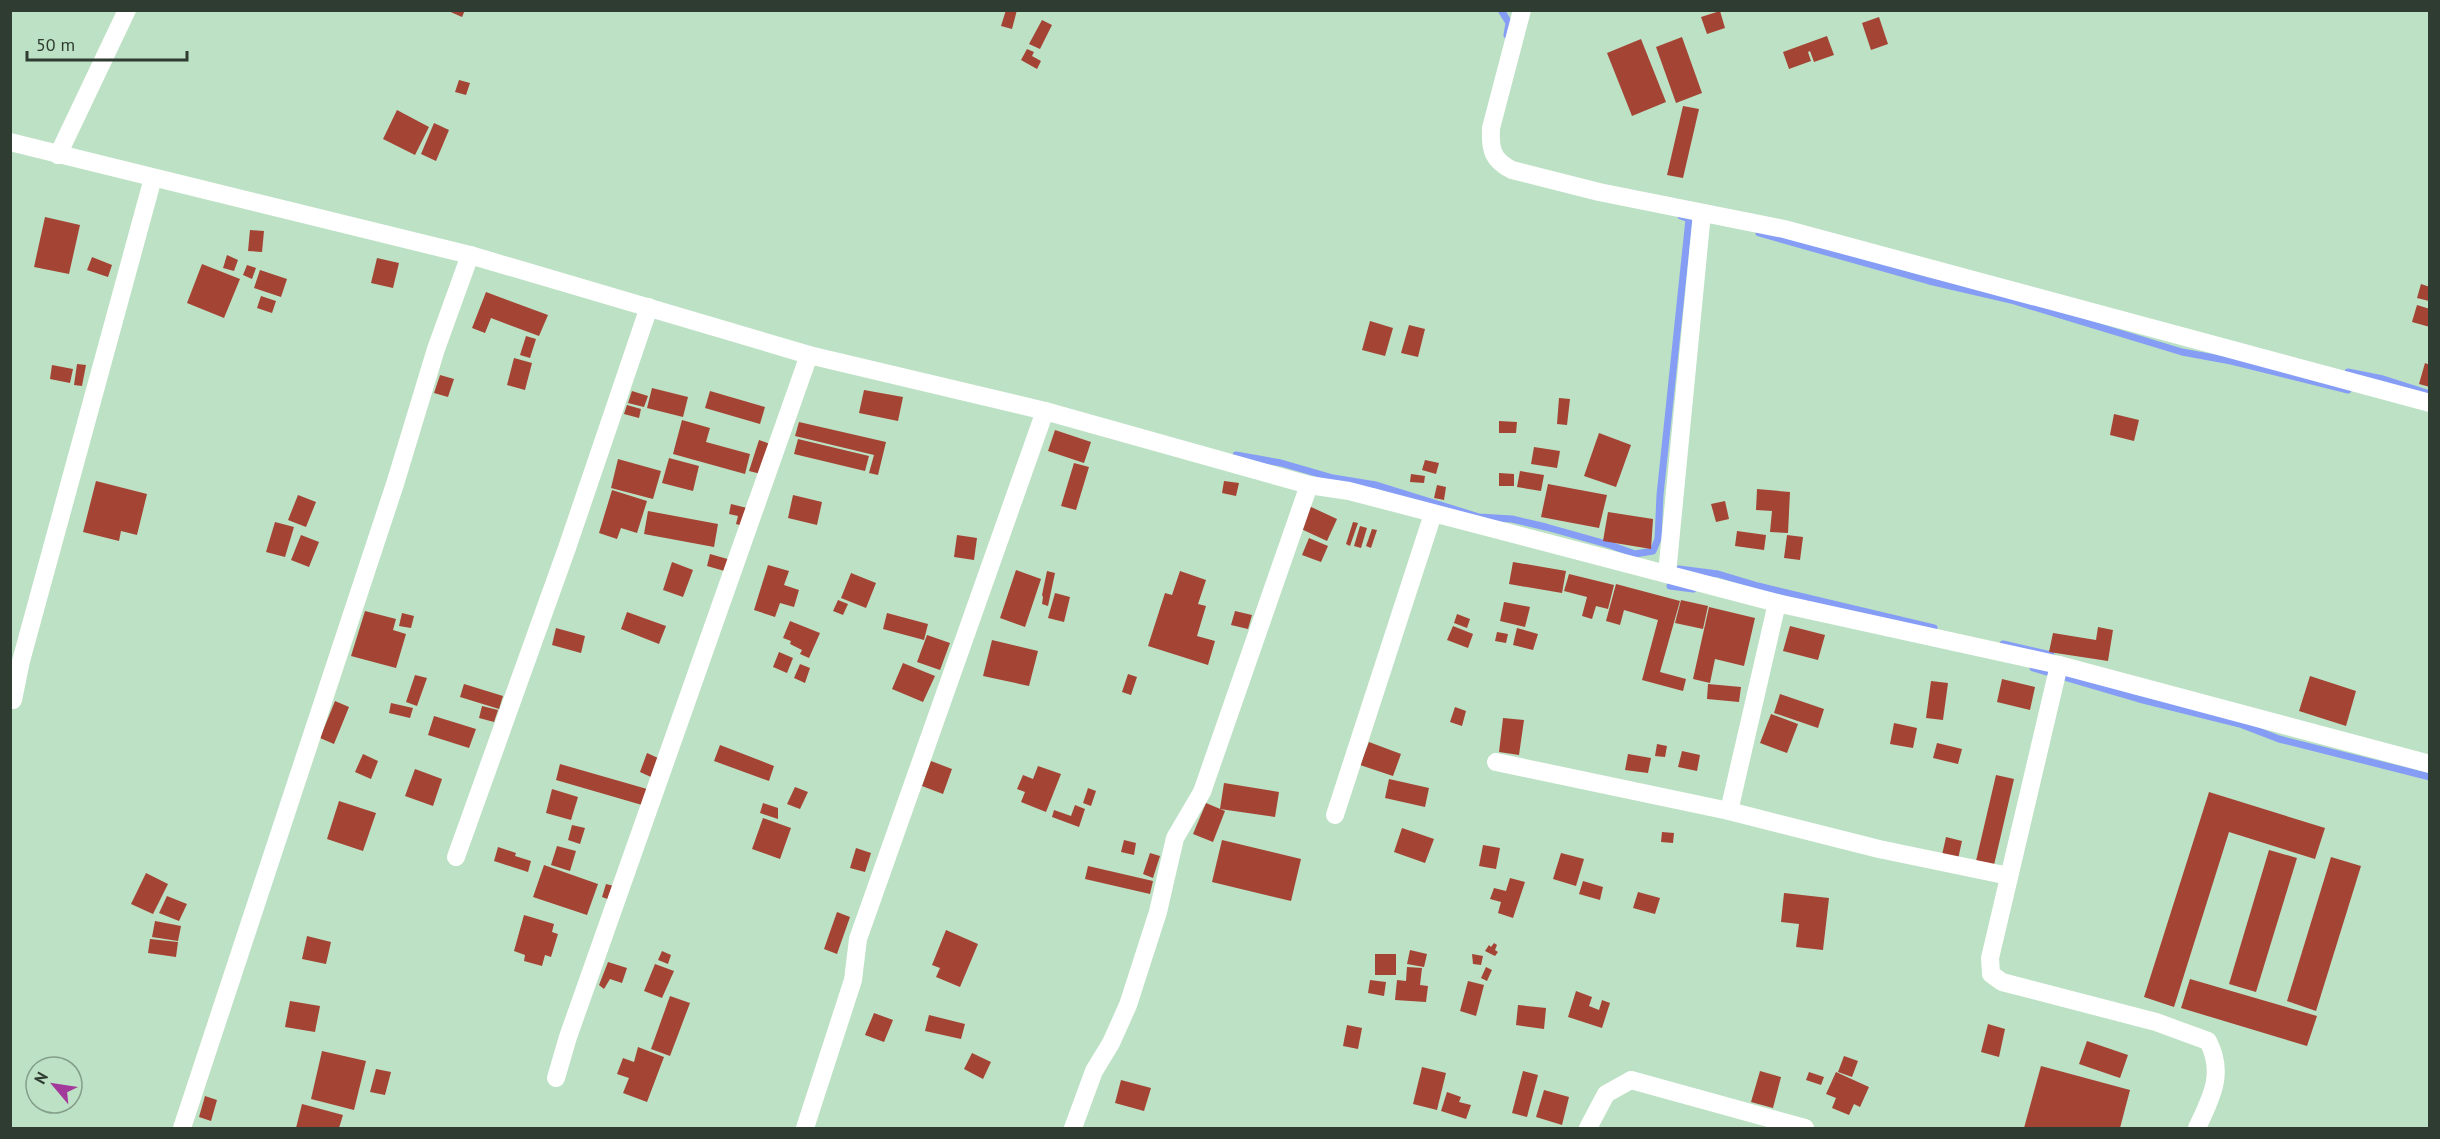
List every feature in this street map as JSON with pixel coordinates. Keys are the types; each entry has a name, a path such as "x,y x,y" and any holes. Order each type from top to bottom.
{"street":[{"path":"58,155 127,10"},
{"path":"1522,10 1491,128 1490,146 1494,157 1502,165 1512,170 1535,178 1784,229 2430,403"},
{"path":"10,142 470,255 809,355 1045,411 1309,485 1349,491 1777,603 2059,665 2430,764"},
{"path":"13,700 21,661 153,178"},
{"path":"1667,574 1701,213"},
{"path":"182,1128 395,484 436,349 470,255"},
{"path":"456,857 567,548 649,307"},
{"path":"556,1078 568,1037 809,355"},
{"path":"805,1128 853,980 858,939 1045,411"},
{"path":"1073,1128 1094,1071 1111,1043 1128,1005 1158,912 1175,838 1202,792 1309,485"},
{"path":"1335,814 1433,514"},
{"path":"1729,811 1777,603"},
{"path":"2059,665 1990,958 1991,974 2002,982 2156,1022 2208,1041 2216,1057 2215,1088 2197,1128"},
{"path":"1496,762 1729,811 1879,849 2009,876"},
{"path":"1588,1128 1606,1094 1631,1080 1805,1128"}],"building":[{"path":"446,10 465,10 462,17"},
{"path":"1006,10 1017,10 1012,29 1001,26"},
{"path":"1720,11 1725,28 1707,34 1701,17"},
{"path":"1879,17 1888,44 1871,50 1862,23"},
{"path":"1042,20 1052,25 1040,49 1029,44"},
{"path":"1827,36 1834,55 1814,62 1810,51 1808,52 1811,61 1789,69 1783,52"},
{"path":"1682,37 1702,93 1676,103 1656,47"},
{"path":"1641,39 1666,102 1632,116 1607,53"},
{"path":"1027,49 1034,52 1032,56 1041,61 1037,69 1021,60"},
{"path":"459,80 470,83 466,95 455,92"},
{"path":"1683,106 1699,109 1683,178 1667,175"},
{"path":"397,110 429,127 415,155 383,139"},
{"path":"434,123 449,130 436,161 421,154"},
{"path":"45,217 80,225 69,274 34,267"},
{"path":"250,230 264,231 262,252 248,251"},
{"path":"227,255 238,260 234,271 223,268"},
{"path":"92,257 112,265 108,277 87,270"},
{"path":"377,258 399,263 393,288 371,283"},
{"path":"202,264 240,279 224,318 187,303"},
{"path":"247,265 256,268 252,279 243,275"},
{"path":"260,270 287,279 281,297 254,288"},
{"path":"2421,284 2430,287 2429,301 2417,298"},
{"path":"486,292 548,315 539,336 491,318 485,333 472,328"},
{"path":"261,296 276,301 272,313 257,308"},
{"path":"2417,305 2430,309 2430,327 2412,322"},
{"path":"1370,321 1393,328 1385,356 1362,350"},
{"path":"1409,325 1425,329 1418,357 1401,353"},
{"path":"526,336 536,339 530,358 520,355"},
{"path":"514,358 532,363 525,390 507,385"},
{"path":"2425,363 2430,365 2430,387 2419,384"},
{"path":"77,364 86,365 82,386 74,385"},
{"path":"52,365 73,369 70,383 50,379"},
{"path":"440,375 454,379 448,397 434,393"},
{"path":"652,388 688,397 683,417 647,408"},
{"path":"864,390 903,397 898,421 859,413"},
{"path":"632,391 648,396 644,407 628,403"},
{"path":"710,391 765,407 760,424 705,408"},
{"path":"1559,398 1570,399 1567,425 1557,424"},
{"path":"627,405 641,409 639,418 624,414"},
{"path":"2114,414 2139,420 2134,441 2110,435"},
{"path":"682,420 710,428 706,442 750,454 745,474 673,454"},
{"path":"1499,421 1517,422 1516,433 1499,433"},
{"path":"799,422 886,442 878,475 869,473 874,455 795,436"},
{"path":"1055,430 1091,442 1084,463 1048,451"},
{"path":"1599,433 1631,445 1616,487 1584,476"},
{"path":"798,439 869,456 865,471 794,454"},
{"path":"759,440 770,444 761,474 749,471"},
{"path":"1534,447 1560,451 1557,468 1531,464"},
{"path":"669,458 699,466 693,491 662,483"},
{"path":"618,459 661,471 653,499 611,488"},
{"path":"1425,460 1439,463 1436,474 1422,470"},
{"path":"1074,463 1089,467 1076,510 1061,506"},
{"path":"1520,471 1544,475 1541,491 1517,487"},
{"path":"1499,473 1514,474 1514,486 1499,486"},
{"path":"1411,474 1425,476 1424,483 1410,482"},
{"path":"96,481 147,494 137,535 121,531 119,541 83,532"},
{"path":"1224,481 1239,483 1236,496 1222,493"},
{"path":"1548,484 1607,495 1599,528 1541,517"},
{"path":"1437,485 1446,487 1444,500 1434,498"},
{"path":"1757,489 1790,492 1788,533 1770,532 1772,511 1756,510"},
{"path":"612,490 647,501 637,533 621,528 617,539 599,533"},
{"path":"298,495 316,502 306,527 288,520"},
{"path":"793,495 822,502 817,525 788,518"},
{"path":"1725,501 1729,519 1716,522 1711,504"},
{"path":"731,504 747,508 743,526 736,524 738,516 729,514"},
{"path":"1309,506 1337,519 1327,541 1299,528"},
{"path":"648,511 718,524 714,547 644,534"},
{"path":"1608,512 1653,519 1651,549 1603,541"},
{"path":"275,522 294,527 285,557 266,552"},
{"path":"1353,522 1358,523 1350,546 1346,544"},
{"path":"1360,526 1367,528 1361,548 1354,546"},
{"path":"1372,529 1377,530 1371,548 1366,546"},
{"path":"1737,531 1766,535 1764,550 1735,546"},
{"path":"301,535 319,542 309,567 291,560"},
{"path":"957,535 977,538 974,560 954,557"},
{"path":"1787,535 1803,537 1800,560 1784,558"},
{"path":"1309,538 1328,546 1321,562 1302,555"},
{"path":"710,554 731,560 728,572 707,566"},
{"path":"672,562 693,570 683,597 663,590"},
{"path":"1513,562 1566,571 1562,593 1509,584"},
{"path":"768,565 789,571 784,585 799,590 794,607 780,603 775,617 754,610"},
{"path":"1016,570 1041,579 1025,627 1000,618"},
{"path":"1047,571 1055,573 1048,606 1042,604"},
{"path":"1180,571 1206,580 1198,604 1206,606 1197,636 1215,641 1208,665 1148,646 1165,593 1172,595"},
{"path":"851,573 876,583 866,608 841,598"},
{"path":"1569,574 1614,585 1608,609 1596,606 1592,619 1582,616 1587,597 1564,591"},
{"path":"1616,584 1680,601 1660,672 1686,679 1683,691 1642,680 1658,620 1624,610 1620,625 1606,621"},
{"path":"1055,593 1070,597 1064,622 1048,618"},
{"path":"838,600 848,604 843,615 833,611"},
{"path":"1681,600 1708,606 1703,629 1675,623"},
{"path":"1504,602 1530,607 1525,627 1500,621"},
{"path":"1709,607 1755,618 1744,666 1715,659 1710,683 1693,679"},
{"path":"365,611 396,619 393,630 406,634 396,668 351,656"},
{"path":"1235,611 1252,615 1248,629 1231,625"},
{"path":"627,612 666,626 659,644 621,629"},
{"path":"402,613 414,616 411,628 399,626"},
{"path":"887,613 928,624 924,640 883,629"},
{"path":"1457,614 1470,619 1467,628 1454,623"},
{"path":"790,621 820,633 809,658 800,654 802,650 790,644 791,641 783,638"},
{"path":"1453,626 1473,634 1468,648 1447,640"},
{"path":"1790,626 1825,635 1818,660 1783,651"},
{"path":"2098,627 2113,630 2108,661 2049,652 2053,633 2096,640"},
{"path":"556,628 585,636 581,653 552,645"},
{"path":"1517,628 1538,634 1533,650 1513,645"},
{"path":"1497,632 1508,634 1506,643 1495,641"},
{"path":"927,635 950,643 940,670 917,662"},
{"path":"992,640 1038,651 1029,686 983,676"},
{"path":"779,652 793,658 787,673 773,667"},
{"path":"903,663 935,676 923,702 892,689"},
{"path":"800,664 810,668 805,683 794,678"},
{"path":"1128,674 1137,677 1131,695 1122,692"},
{"path":"415,675 427,678 417,706 406,702"},
{"path":"2310,676 2356,691 2346,726 2299,711"},
{"path":"2002,679 2035,687 2030,710 1997,702"},
{"path":"1931,681 1948,683 1943,720 1926,718"},
{"path":"464,684 503,696 499,709 460,697"},
{"path":"1708,684 1741,687 1739,702 1707,699"},
{"path":"1780,694 1824,709 1818,728 1774,713"},
{"path":"335,701 349,707 334,744 320,738"},
{"path":"391,703 413,708 410,718 389,713"},
{"path":"482,706 498,710 494,722 479,718"},
{"path":"1455,707 1466,711 1462,726 1450,722"},
{"path":"1771,714 1798,724 1787,753 1760,743"},
{"path":"434,716 476,729 469,748 428,735"},
{"path":"1503,718 1524,720 1519,755 1499,752"},
{"path":"1894,723 1917,728 1913,748 1890,744"},
{"path":"1369,742 1401,754 1393,776 1360,765"},
{"path":"1937,743 1962,749 1958,764 1933,758"},
{"path":"1657,744 1667,746 1665,757 1655,756"},
{"path":"720,745 774,766 769,781 714,761"},
{"path":"1682,751 1700,755 1697,771 1678,767"},
{"path":"647,753 658,758 651,777 640,772"},
{"path":"363,754 378,761 371,779 355,772"},
{"path":"1628,754 1651,758 1648,773 1625,770"},
{"path":"931,761 952,769 943,794 922,786"},
{"path":"560,764 647,789 642,805 556,780"},
{"path":"1038,766 1061,774 1046,812 1021,802 1025,792 1017,789 1023,775 1033,779"},
{"path":"415,769 442,779 433,806 405,796"},
{"path":"1996,775 2014,779 1994,865 1976,861"},
{"path":"1389,779 1429,788 1425,807 1385,798"},
{"path":"1224,783 1279,792 1275,817 1220,809"},
{"path":"795,787 808,792 800,809 787,804"},
{"path":"1088,788 1096,791 1091,806 1083,803"},
{"path":"552,789 578,797 571,820 546,813"},
{"path":"2209,792 2325,828 2315,859 2229,832 2174,1007 2144,997"},
{"path":"339,801 376,813 363,851 327,839"},
{"path":"763,803 778,808 778,819 760,813"},
{"path":"1206,803 1225,811 1213,842 1193,834"},
{"path":"1075,805 1085,809 1079,827 1052,817 1054,810 1071,816"},
{"path":"763,818 791,828 780,859 752,849"},
{"path":"572,825 585,828 580,844 568,840"},
{"path":"1402,828 1434,839 1425,863 1394,852"},
{"path":"1662,832 1674,833 1673,843 1661,842"},
{"path":"1946,837 1962,841 1958,859 1942,855"},
{"path":"1124,840 1136,843 1134,855 1121,852"},
{"path":"1222,840 1301,859 1291,901 1212,882"},
{"path":"1483,845 1500,848 1496,869 1479,866"},
{"path":"557,846 576,851 570,871 551,865"},
{"path":"498,847 531,861 528,872 494,861"},
{"path":"856,848 871,853 865,872 850,868"},
{"path":"2269,850 2297,858 2256,992 2229,984"},
{"path":"1150,853 1160,856 1153,878 1143,874"},
{"path":"1561,853 1584,859 1576,886 1553,879"},
{"path":"2331,857 2361,866 2316,1011 2287,1001"},
{"path":"544,865 598,884 587,915 533,897"},
{"path":"1088,866 1153,881 1150,894 1085,879"},
{"path":"146,873 168,884 153,914 131,904"},
{"path":"1510,878 1525,882 1513,918 1498,913 1501,902 1490,899 1494,888 1506,891"},
{"path":"1583,881 1603,887 1600,900 1579,894"},
{"path":"606,884 618,887 613,901 602,897"},
{"path":"1638,892 1660,898 1655,914 1633,908"},
{"path":"1784,893 1829,898 1823,950 1796,947 1799,924 1781,922"},
{"path":"167,896 187,904 179,921 159,913"},
{"path":"837,912 850,917 837,954 824,949"},
{"path":"524,915 554,924 552,932 558,934 551,957 545,955 542,966 524,961 525,955 514,951"},
{"path":"155,921 181,926 178,941 152,937"},
{"path":"946,930 978,944 960,987 936,977 940,968 932,965"},
{"path":"307,936 331,942 326,964 302,959"},
{"path":"150,939 178,942 176,957 148,953"},
{"path":"1494,943 1497,945 1495,950 1498,952 1495,956 1485,951 1489,945 1491,947"},
{"path":"1410,950 1427,954 1424,967 1407,964"},
{"path":"662,951 671,955 668,964 658,960"},
{"path":"1375,954 1396,954 1396,975 1375,975"},
{"path":"1472,954 1483,956 1481,965 1473,964"},
{"path":"608,962 627,968 622,983 610,979 604,989 599,985"},
{"path":"655,964 674,971 662,998 644,991"},
{"path":"1407,967 1422,968 1420,985 1428,986 1426,1002 1395,1000 1397,980 1406,981"},
{"path":"1486,967 1492,970 1487,981 1481,978"},
{"path":"2190,979 2317,1016 2307,1046 2181,1008"},
{"path":"1370,980 1386,982 1384,996 1368,993"},
{"path":"1468,981 1484,985 1476,1016 1460,1011"},
{"path":"1576,991 1592,997 1589,1006 1599,1010 1602,1000 1610,1003 1602,1028 1568,1017"},
{"path":"670,996 690,1003 670,1056 651,1049"},
{"path":"290,1001 320,1006 315,1032 285,1027"},
{"path":"1518,1005 1546,1008 1544,1029 1516,1025"},
{"path":"874,1013 893,1020 884,1042 865,1035"},
{"path":"929,1015 965,1024 961,1039 925,1031"},
{"path":"1988,1024 2005,1029 1999,1057 1981,1052"},
{"path":"1347,1025 1362,1028 1358,1049 1343,1046"},
{"path":"2087,1041 2128,1055 2120,1078 2079,1064"},
{"path":"638,1047 664,1057 647,1102 623,1093 629,1078 617,1074 623,1058 634,1062"},
{"path":"322,1051 366,1061 354,1110 311,1099"},
{"path":"972,1053 991,1062 983,1079 964,1069"},
{"path":"1844,1056 1858,1061 1852,1077 1838,1072"},
{"path":"2041,1066 2130,1090 2120,1128 2024,1128"},
{"path":"1422,1067 1446,1073 1437,1110 1413,1104"},
{"path":"376,1069 391,1072 385,1095 370,1092"},
{"path":"1523,1071 1538,1075 1527,1117 1512,1113"},
{"path":"1760,1071 1781,1077 1773,1108 1751,1102"},
{"path":"1809,1072 1824,1077 1821,1085 1806,1080"},
{"path":"1836,1072 1869,1087 1860,1107 1854,1104 1849,1115 1832,1108 1836,1098 1826,1094"},
{"path":"1121,1080 1151,1088 1144,1111 1115,1103"},
{"path":"1544,1090 1569,1097 1562,1125 1536,1117"},
{"path":"1447,1092 1461,1097 1459,1102 1471,1105 1466,1119 1441,1111"},
{"path":"205,1096 217,1100 211,1121 199,1117"},
{"path":"302,1104 343,1115 339,1128 296,1128"}],"waterway":[{"path":"1501,10 1509,23 1507,35"},
{"path":"1236,455 1281,463 1333,478 1376,485 1479,517 1512,519 1546,527 1635,554 1653,551 1658,539 1660,495 1689,219 1681,216"},
{"path":"1759,233 1929,281 2011,300 2182,352 2231,361 2348,390"},
{"path":"2348,372 2383,379 2430,394"},
{"path":"1679,569 1718,574 1758,586 1934,628"},
{"path":"1670,586 1693,589"},
{"path":"2003,644 2051,655"},
{"path":"2033,668 2139,699 2240,724 2279,739 2430,777"}]}
